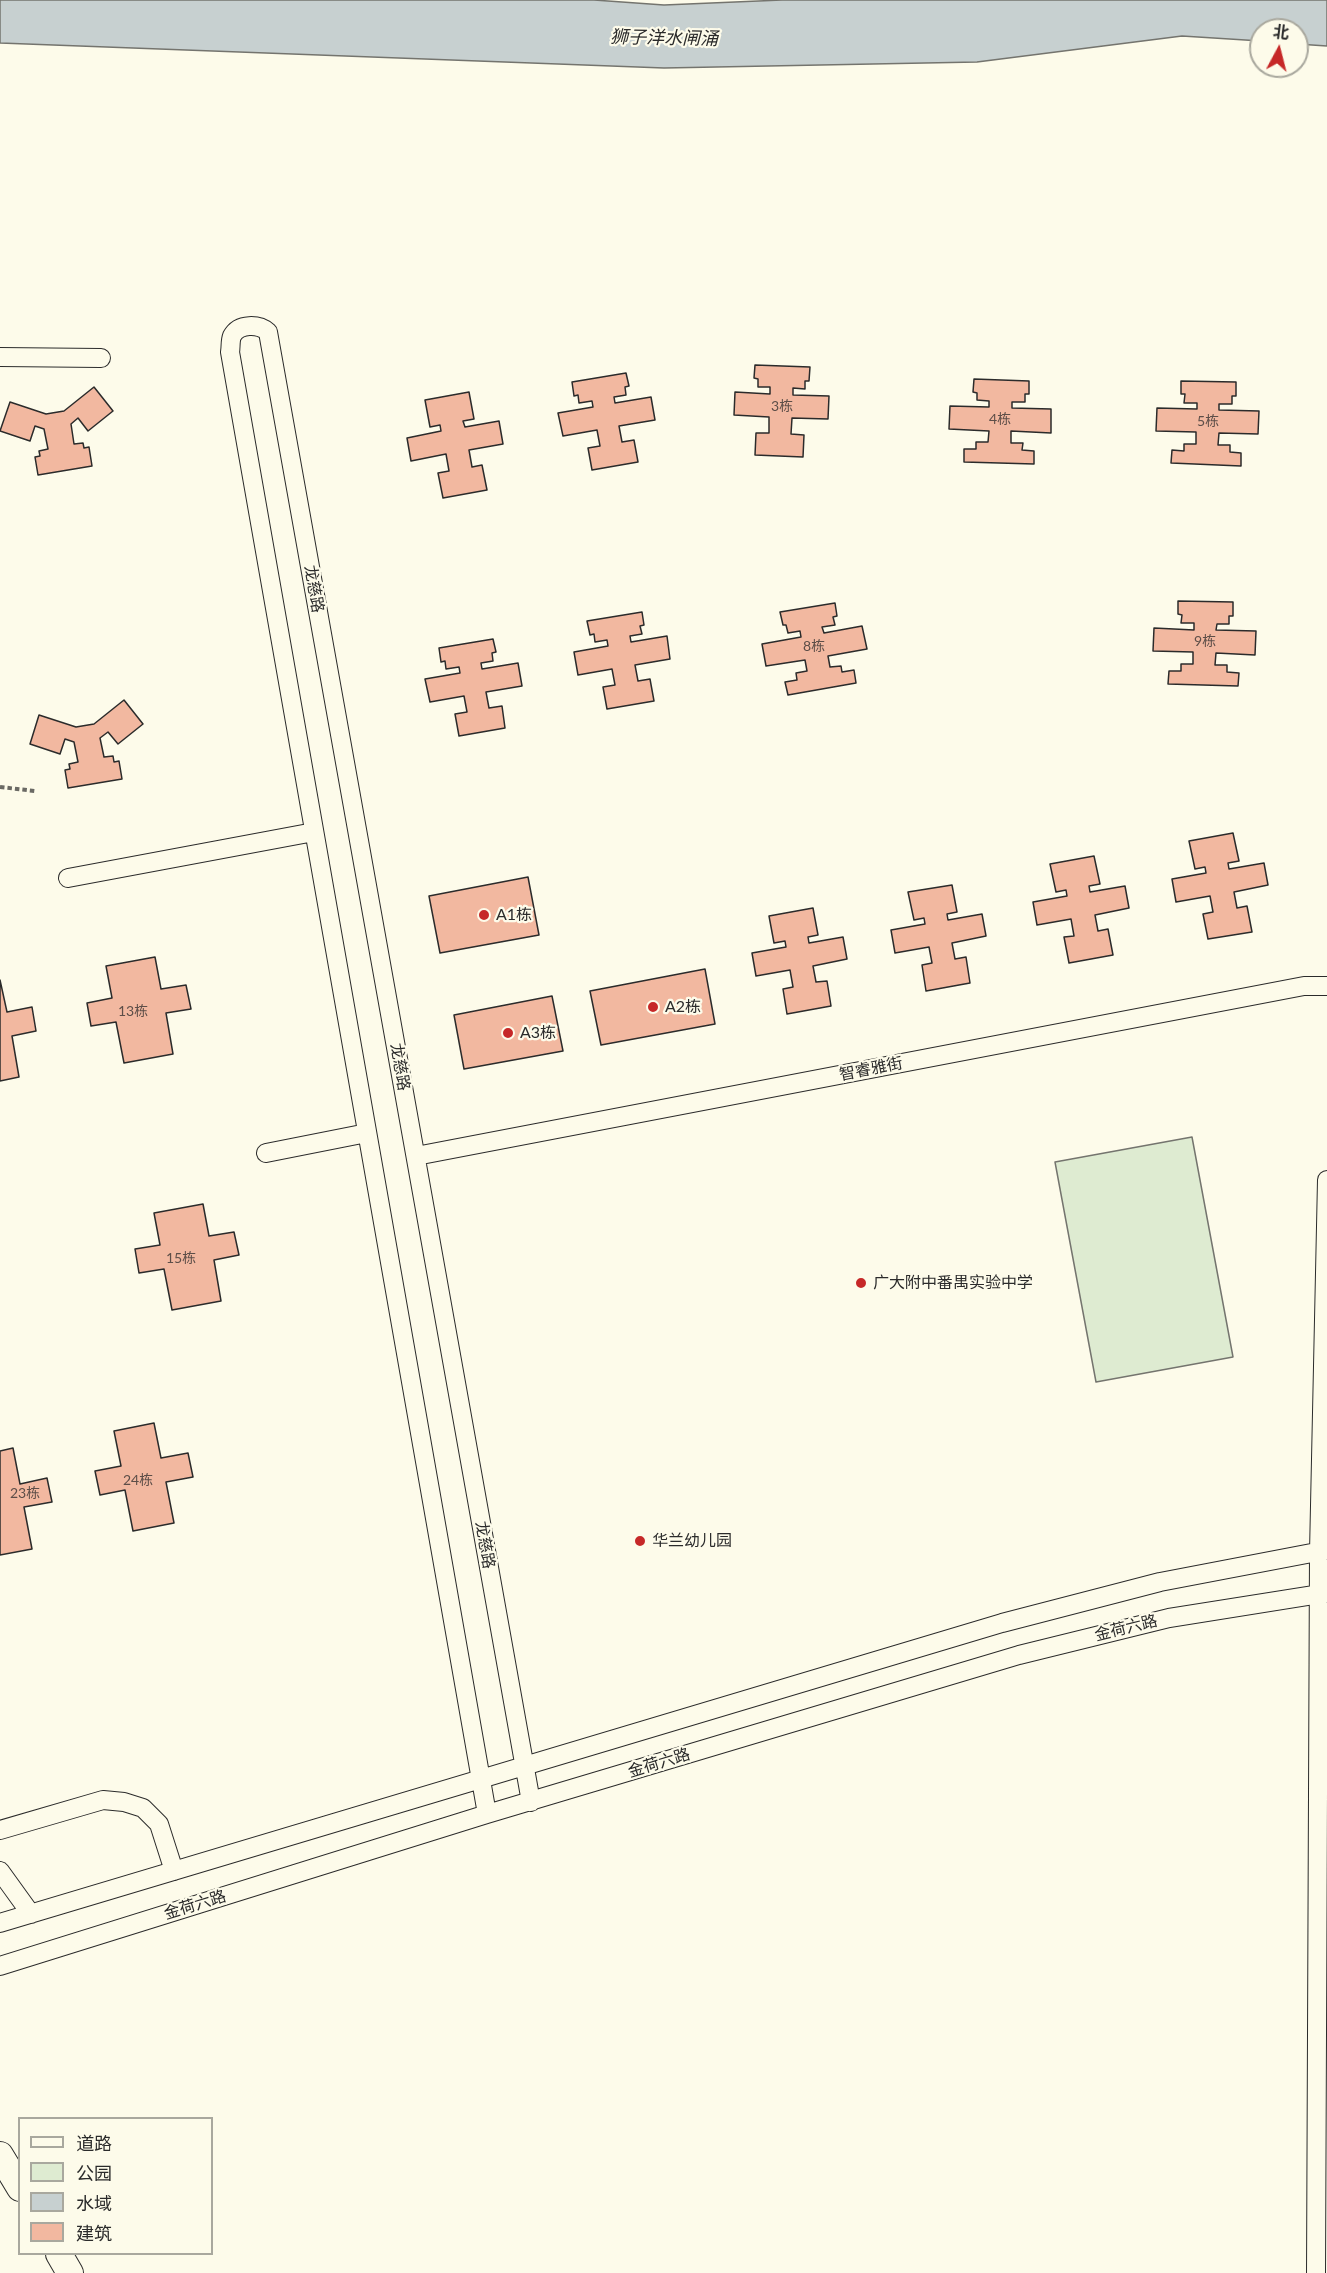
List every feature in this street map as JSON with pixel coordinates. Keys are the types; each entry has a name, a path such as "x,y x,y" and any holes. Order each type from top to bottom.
{"main road":[{"path":"0,2155 18,2185"},
{"path":"60,2255 70,2273"}],"street":[{"name":"龙慈路","path":"314,832 230,352 231,338 237,330 250,326 261,326 268,332 531,1802"},
{"path":"0,357 101,358"},
{"path":"68,879 314,832 487,1814"},
{"name":"智睿雅街","path":"416,1156 1304,986 1327,986"},
{"path":"266,1153 367,1133"},
{"path":"1316,2273 1327,1180"},
{"path":"0,1923 1002,1623 1160,1582 1323,1551"},
{"name":"金荷六路","path":"0,1966 487,1814 1018,1655 1169,1618 1323,1594"},
{"path":"0,1830 103,1800 124,1802 143,1808 159,1824 174,1871"},
{"path":"0,1871 31,1914"}],"path":[{"path":"0,787 35,791"}],"green space":[{"path":"1192,1137 1233,1357 1096,1382 1055,1162"}],"water":[{"name":"狮子洋水闸涌","path":"0,0 594,0 664,5 782,0 1327,0 1327,46 1309,45 1309,18 1249,18 1249,40 1182,36 977,62 664,68 0,43"}],"building":[{"path":"755,365 810,367 809,381 805,381 805,389 793,388 793,395 829,396 828,419 792,418 791,434 804,435 803,457 755,455 756,433 769,433 769,417 734,415 735,392 770,394 770,387 758,387 758,379 754,378"},
{"path":"626,373 629,386 625,387 626,395 614,397 615,403 651,397 655,420 619,426 622,442 634,440 638,462 592,470 588,448 600,446 597,430 563,436 558,413 593,407 592,401 579,403 578,395 574,396 572,382"},
{"path":"974,379 1029,381 1029,394 1025,394 1025,402 1012,402 1012,408 1051,409 1051,433 1011,431 1011,443 1023,443 1022,450 1034,451 1034,464 964,462 964,449 976,449 976,442 988,442 989,431 949,429 950,406 989,407 989,401 977,400 977,393 973,392"},
{"path":"1181,381 1236,382 1236,396 1232,396 1232,404 1219,404 1219,410 1259,411 1258,434 1219,433 1218,445 1230,445 1230,452 1241,453 1241,466 1171,463 1172,450 1184,451 1184,444 1196,444 1196,432 1156,431 1157,408 1197,409 1197,403 1184,403 1185,394 1181,394"},
{"path":"94,387 113,411 88,431 78,418 71,424 74,444 83,443 84,448 89,447 92,466 38,475 35,457 40,456 39,451 48,449 44,429 35,426 30,441 0,431 10,402 46,414 64,411"},
{"path":"469,392 474,419 463,421 465,427 499,421 503,444 469,450 472,467 482,465 487,490 443,498 438,473 449,471 446,454 411,461 407,438 441,431 440,425 430,427 425,400"},
{"path":"1178,601 1233,602 1233,616 1229,616 1229,624 1217,624 1216,630 1256,631 1255,655 1216,653 1215,665 1227,665 1227,672 1239,673 1238,686 1168,684 1169,671 1181,671 1181,664 1193,664 1193,652 1153,651 1154,628 1194,630 1194,623 1181,623 1182,615 1178,614"},
{"path":"835,603 837,616 833,617 835,625 822,627 824,633 862,626 867,649 828,656 830,667 841,666 842,672 854,670 856,683 788,695 785,682 797,680 796,673 807,671 805,660 766,666 762,644 801,637 800,631 788,633 786,625 783,625 780,612"},
{"path":"642,612 644,625 640,626 642,634 630,636 631,642 667,636 670,659 635,665 638,681 650,679 654,701 607,709 603,687 615,685 612,669 578,675 574,652 608,646 607,640 595,642 594,634 590,635 587,621"},
{"path":"493,639 496,652 492,653 493,661 481,663 482,669 518,663 522,686 486,692 489,708 502,706 505,728 459,736 455,714 467,712 464,696 430,702 425,679 460,673 459,667 446,669 445,661 441,662 439,648"},
{"path":"124,700 143,724 118,744 108,732 100,738 104,757 113,756 114,762 119,761 122,779 68,788 65,770 70,769 69,764 78,762 74,742 65,739 60,754 30,744 39,715 76,727 94,724"},
{"path":"1233,833 1239,861 1228,863 1229,869 1264,863 1268,885 1234,892 1237,908 1247,906 1252,932 1208,939 1203,914 1213,912 1210,896 1176,902 1172,879 1206,873 1205,867 1195,869 1189,841"},
{"path":"1094,856 1100,884 1089,886 1090,892 1125,886 1129,908 1095,915 1098,931 1108,929 1113,955 1069,963 1064,937 1074,936 1071,919 1037,925 1033,902 1067,896 1066,890 1056,892 1050,864"},
{"name":"A1栋","path":"528,877 539,935 440,953 429,896"},
{"path":"952,885 957,912 947,914 948,920 982,914 986,936 952,943 955,959 966,957 970,983 926,991 922,965 932,963 929,947 895,953 891,930 925,924 924,918 914,920 908,892"},
{"path":"813,908 818,935 808,937 809,943 843,937 847,959 813,966 816,982 827,981 831,1006 787,1014 783,989 793,987 790,970 756,976 752,953 786,947 785,941 774,943 769,916"},
{"path":"155,957 161,989 186,985 191,1009 166,1013 173,1054 124,1063 116,1022 91,1026 87,1003 112,998 106,966"},
{"name":"A2栋","path":"705,969 715,1024 601,1045 590,991"},
{"path":"0,980 7,1012 32,1007 36,1031 12,1036 19,1077 0,1081"},
{"name":"A3栋","path":"552,996 563,1051 464,1069 454,1015"},
{"path":"203,1204 209,1236 234,1232 239,1255 214,1260 221,1301 172,1310 164,1269 139,1273 135,1249 160,1245 154,1213"},
{"path":"154,1423 161,1458 188,1453 193,1477 166,1482 174,1523 133,1531 125,1490 100,1495 95,1471 121,1466 114,1431"},
{"path":"13,1448 20,1484 47,1478 52,1502 24,1507 32,1549 0,1555 0,1451"}],"place":[{"name":"A1栋","path":"484,915"},
{"name":"A2栋","path":"653,1007"},
{"name":"A3栋","path":"508,1033"},
{"name":"广大附中番禺实验中学","path":"861,1283"},
{"name":"华兰幼儿园","path":"640,1541"}]}
